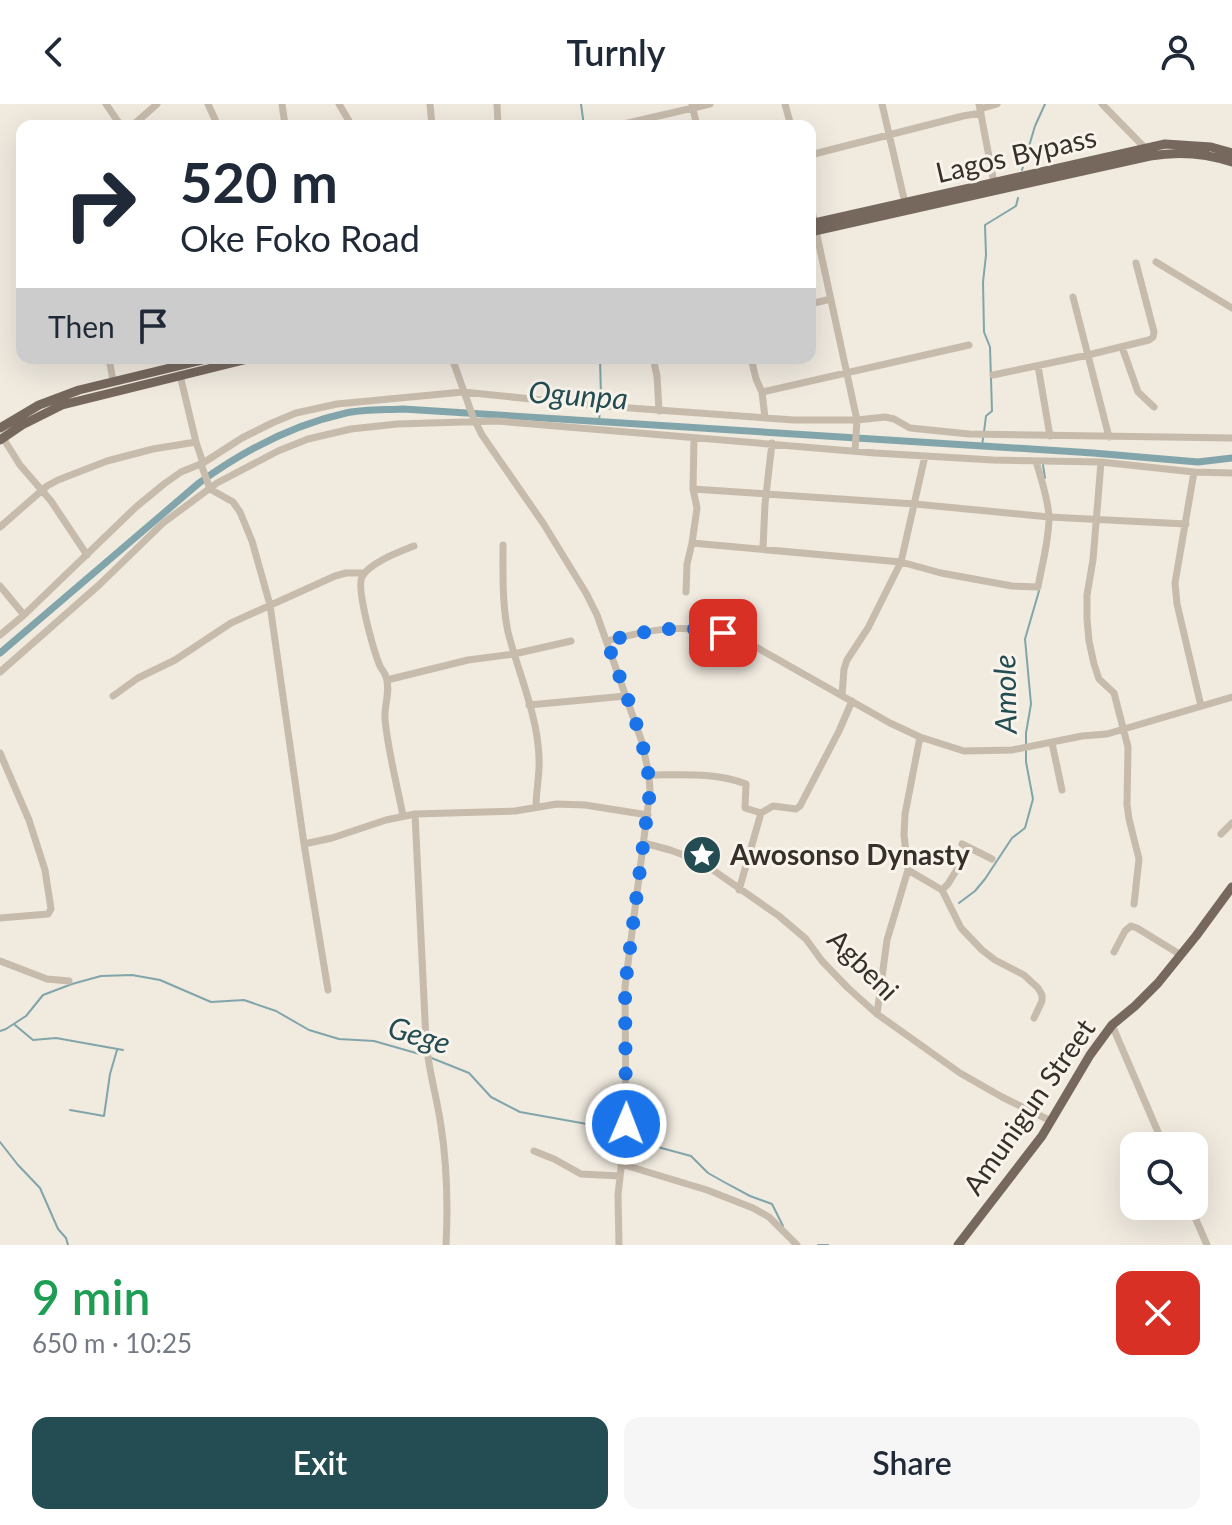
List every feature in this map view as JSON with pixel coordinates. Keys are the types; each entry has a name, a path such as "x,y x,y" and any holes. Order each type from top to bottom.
{"main road":[{"name":"Lagos Bypass","path":"816,227 1148,152 1165,144 1211,147 1232,153"},
{"name":"Lagos Bypass","path":"816,227 905,203 1148,152 1204,155 1232,162"},
{"path":"1,436 39,405 58,397 185,364"},
{"path":"1,436 62,405 214,364"},
{"name":"Amunigun Street","path":"958,1245 1051,1121 1090,1055 1112,1025 1158,983 1232,887"}],"street":[{"path":"139,120 157,104"},
{"path":"638,120 710,104"},
{"path":"882,104 905,203"},
{"path":"816,154 963,116 997,104"},
{"path":"1102,104 1148,152"},
{"path":"980,109 994,183"},
{"path":"816,240 857,422 855,449"},
{"path":"1156,262 1232,308"},
{"path":"993,375 1122,347 1153,337 1136,263"},
{"path":"1073,297 1109,437"},
{"path":"816,303 831,299"},
{"path":"762,392 969,345"},
{"path":"1122,347 1138,392 1154,407"},
{"path":"110,364 113,381"},
{"path":"454,364 482,435 543,523 586,593 607,641 642,742 649,775 648,815 625,987 626,1124 618,1195 619,1245"},
{"path":"654,364 659,411"},
{"path":"752,364 762,392 765,418"},
{"path":"1038,366 1050,436"},
{"path":"180,375 209,488 233,502 240,512 252,541 270,605 328,990"},
{"path":"0,635 136,507 181,472 202,464 252,433 317,407 464,395 822,421 857,422 885,417 910,428 969,434 1232,438"},
{"path":"0,672 99,585 163,523 209,488 278,451 325,434 351,429 474,419 925,456 1101,462 1232,473"},
{"path":"1,436 20,465 51,501 87,555"},
{"path":"686,592 687,564 697,508 693,489 694,438"},
{"path":"0,527 58,480 107,461 196,442"},
{"path":"763,548 772,443"},
{"path":"842,695 847,660 868,628 901,562 925,456"},
{"path":"692,543 901,562 1012,586 1038,587 1049,517 1036,461"},
{"path":"1101,462 1087,595 1089,641 1099,679 1114,693 1128,747 1127,804 1139,859 1134,904"},
{"path":"1194,472 1175,583 1201,706"},
{"path":"693,489 915,504 1049,517 1186,524"},
{"path":"503,545 505,611 536,733 539,759 536,807"},
{"path":"403,816 385,717 387,680 380,666 359,590 364,573 384,559 414,546"},
{"path":"113,696 231,623 335,576 364,573"},
{"path":"0,586 24,615"},
{"path":"607,641 674,628 695,628 740,638 890,723 920,737 964,751 1026,748 1124,730 1232,697"},
{"path":"387,680 468,660 514,654 571,641"},
{"path":"529,705 626,696"},
{"path":"739,890 761,813 773,806 796,809 800,806 852,701"},
{"path":"877,1014 887,940 908,870 905,814 920,737"},
{"path":"1052,743 1062,790"},
{"path":"0,753 29,820 47,877 51,909 48,914 0,918"},
{"path":"649,775 719,777 739,781 746,784 745,808 761,813"},
{"path":"304,844 415,814 515,811 557,804 648,815"},
{"path":"415,814 427,1058 445,1153 446,1245"},
{"path":"1221,834 1232,823"},
{"name":"Agbeni","path":"644,843 700,861 779,916 806,939 822,961 877,1014 960,1073 1051,1121"},
{"path":"962,844 992,859"},
{"path":"942,890 970,848"},
{"path":"908,870 942,890 961,928 982,950 1024,975 1038,988 1042,1001 1034,1018"},
{"path":"1114,952 1131,926 1181,955"},
{"path":"0,961 47,979 69,981"},
{"path":"1112,1025 1158,1132"},
{"path":"534,1151 581,1174 620,1176"},
{"path":"621,1164 707,1190 753,1208 769,1217 797,1245"},
{"path":"1196,1220 1207,1245"}],"waterway":[{"path":"581,104 583,120"},
{"path":"1022,170 1045,104"},
{"path":"984,432 986,416 992,411 990,347 984,332 985,225 1016,206 1018,198"},
{"path":"599,421 600,364"},
{"name":"Ogunpa","path":"0,653 216,471 287,432 353,412 403,409 1198,462 1232,458"},
{"name":"Ogunpa","path":"982,447 983,438"},
{"name":"Amole","path":"1043,465 1045,478"},
{"name":"Amole","path":"959,903 975,891 1012,838 1025,828 1033,799 1026,762 1026,733 1031,704 1025,639 1039,591"},
{"name":"Gege","path":"0,1031 26,1016 43,995 101,976 132,975 160,980 211,1002 244,1000 276,1011 309,1030 339,1039 374,1041 423,1055"},
{"path":"15,1025 33,1040 56,1038 123,1050"},
{"path":"70,1110 104,1116 117,1050"},
{"name":"Gege","path":"429,1057 469,1073 491,1097 520,1112 587,1124 622,1137"},
{"name":"Gege","path":"628,1139 691,1156 708,1173 772,1204 783,1226"},
{"path":"0,1142 40,1188 68,1245"},
{"name":"Gege","path":"818,1245 828,1245"}],"place":[{"name":"Awosonso Dynasty","path":"702,855"}],"route":[{"path":"626,1124 625,987 650,791 642,742 607,641 658,629 695,628 723,633"}]}
